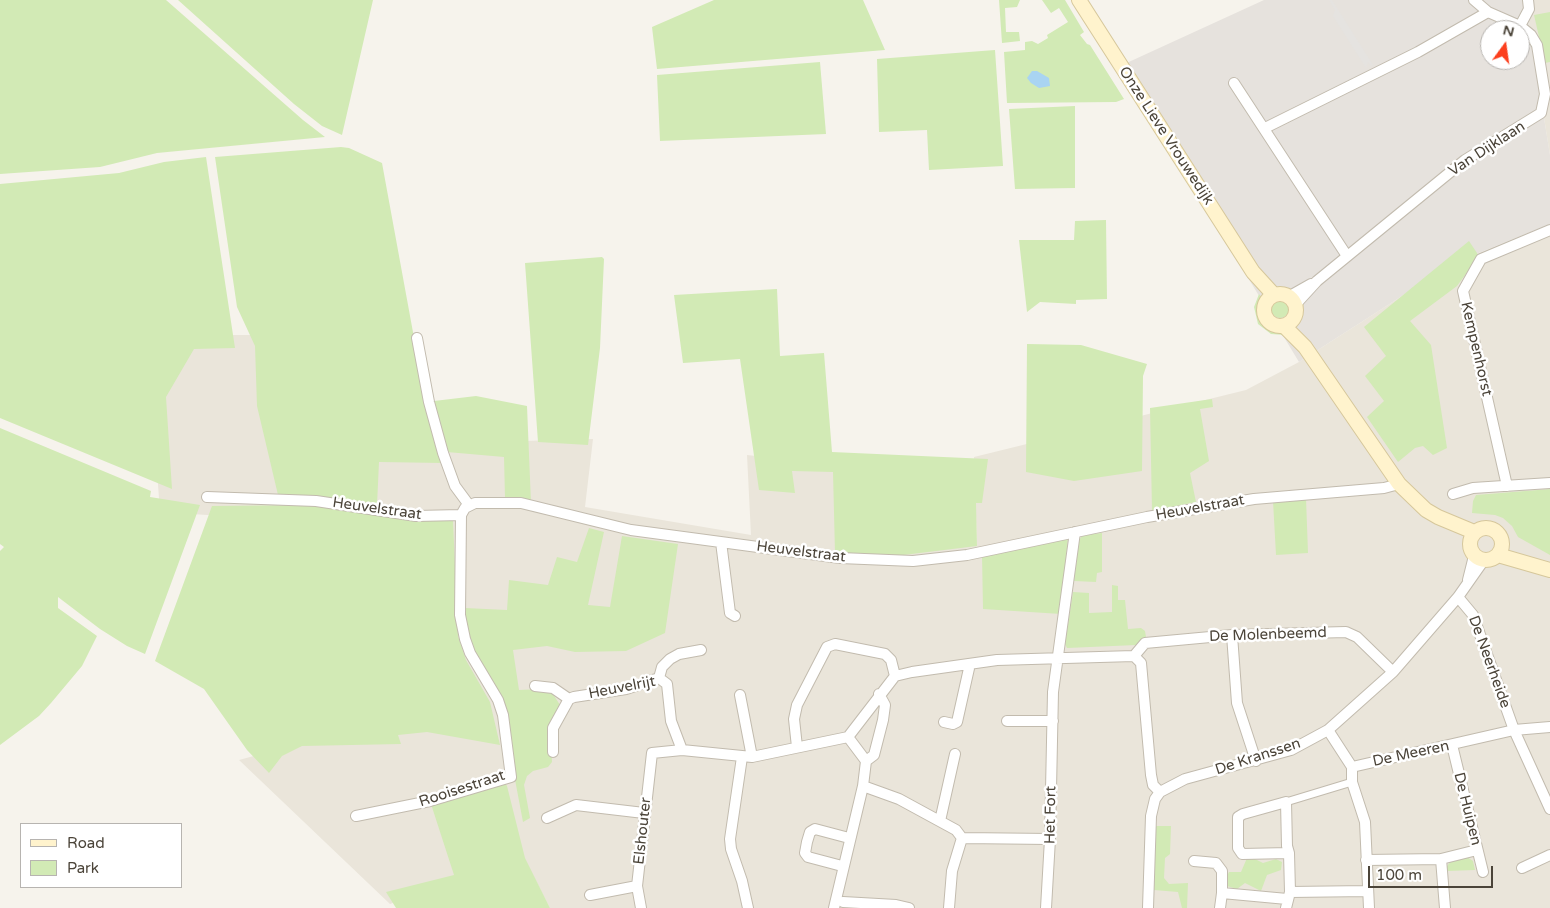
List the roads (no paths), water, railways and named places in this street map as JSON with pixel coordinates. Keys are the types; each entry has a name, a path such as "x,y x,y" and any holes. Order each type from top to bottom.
{"main road":[{"name":"Onze Lieve Vrouwedijk","path":"1079,0 1254,272 1281,299"},
{"path":"1288,323 1295,315 1281,299 1264,312 1268,322 1273,325 1288,323 1300,329 1305,347 1399,484 1426,510 1438,517 1448,528 1472,537"},
{"path":"1472,537 1484,527 1490,528 1499,534 1500,550"},
{"path":"1472,537 1479,558 1500,550 1524,556 1535,564 1550,570"}],"street":[{"name":"Van Dijklaan","path":"1474,0 1488,12 1506,20"},
{"path":"1523,20 1529,9 1528,0"},
{"path":"1264,128 1418,52 1488,12"},
{"name":"Van Dijklaan","path":"1281,299 1317,281 1465,160 1541,113 1545,105 1545,94 1537,45 1530,34"},
{"path":"1234,83 1347,256"},
{"name":"Kempenhorst","path":"1507,486 1463,290 1481,259 1550,230"},
{"path":"417,338 443,453 455,486 469,505 461,515"},
{"path":"1453,494 1464,490 1550,483"},
{"name":"Heuvelstraat","path":"469,505 496,501 521,503 630,530 840,558 913,561 967,556 1156,515 1254,499 1384,488 1399,484"},
{"name":"Heuvelstraat","path":"207,497 316,501 416,516 461,515"},
{"name":"Rooisestraat","path":"356,816 430,801 511,777 503,715 498,700 470,653 465,640 460,615 461,515"},
{"name":"Het Fort","path":"1046,908 1050,839 1053,692 1075,532"},
{"path":"721,542 730,613 734,616"},
{"name":"De Kranssen","path":"1160,792 1185,779 1291,750 1328,730 1393,672 1458,597 1479,558"},
{"name":"De Neerheide","path":"1458,597 1473,614 1514,730 1550,809"},
{"name":"De Molenbeemd","path":"1134,656 1145,643 1232,635 1346,632 1357,637 1393,672"},
{"path":"1232,635 1238,703 1256,761"},
{"path":"797,747 794,719 797,705 827,647 835,644 885,654 891,660 894,676"},
{"path":"659,678 662,667 670,659 679,654 701,650"},
{"path":"682,750 747,757 848,737 894,676 997,660 1134,656 1141,663 1152,785 1160,792 1155,799 1151,816 1148,908"},
{"path":"944,722 953,724 957,722 970,664"},
{"name":"Heuvelrijt","path":"553,752 553,728 569,699 574,696 626,689 659,678 667,684 671,721 682,750"},
{"name":"Heuvelrijt","path":"535,686 553,688 569,699"},
{"path":"866,761 874,755 883,720 885,705 879,694"},
{"path":"740,695 747,757 730,839 730,849 742,881 748,908"},
{"path":"1007,721 1053,721"},
{"path":"1514,730 1550,727"},
{"name":"De Meeren","path":"1328,730 1352,767 1514,730"},
{"path":"834,908 842,866 863,786 866,761 848,737"},
{"name":"De Huipen","path":"1452,745 1483,872"},
{"name":"Elshouter","path":"640,908 637,886 652,753 682,750"},
{"path":"940,821 955,754"},
{"path":"1352,767 1352,782 1365,822 1369,908"},
{"path":"1289,853 1242,854 1238,848 1238,817 1352,782"},
{"path":"863,786 899,799 956,830 962,838"},
{"path":"1286,802 1289,853 1288,900"},
{"path":"546,818 576,805 644,813"},
{"path":"842,866 808,857 805,853 810,832 815,829 849,838"},
{"path":"962,838 1050,839"},
{"path":"948,908 952,871 962,838"},
{"path":"1366,860 1442,859 1477,850"},
{"path":"1522,868 1550,855"},
{"path":"1442,859 1445,908"},
{"path":"1194,861 1216,863 1222,871 1220,908"},
{"path":"590,895 637,886"},
{"path":"1222,893 1288,900 1368,891"},
{"path":"843,902 907,908"}],"water":[{"path":"1032,71 1037,71 1049,78 1050,86 1039,88 1031,83 1027,78"}]}
